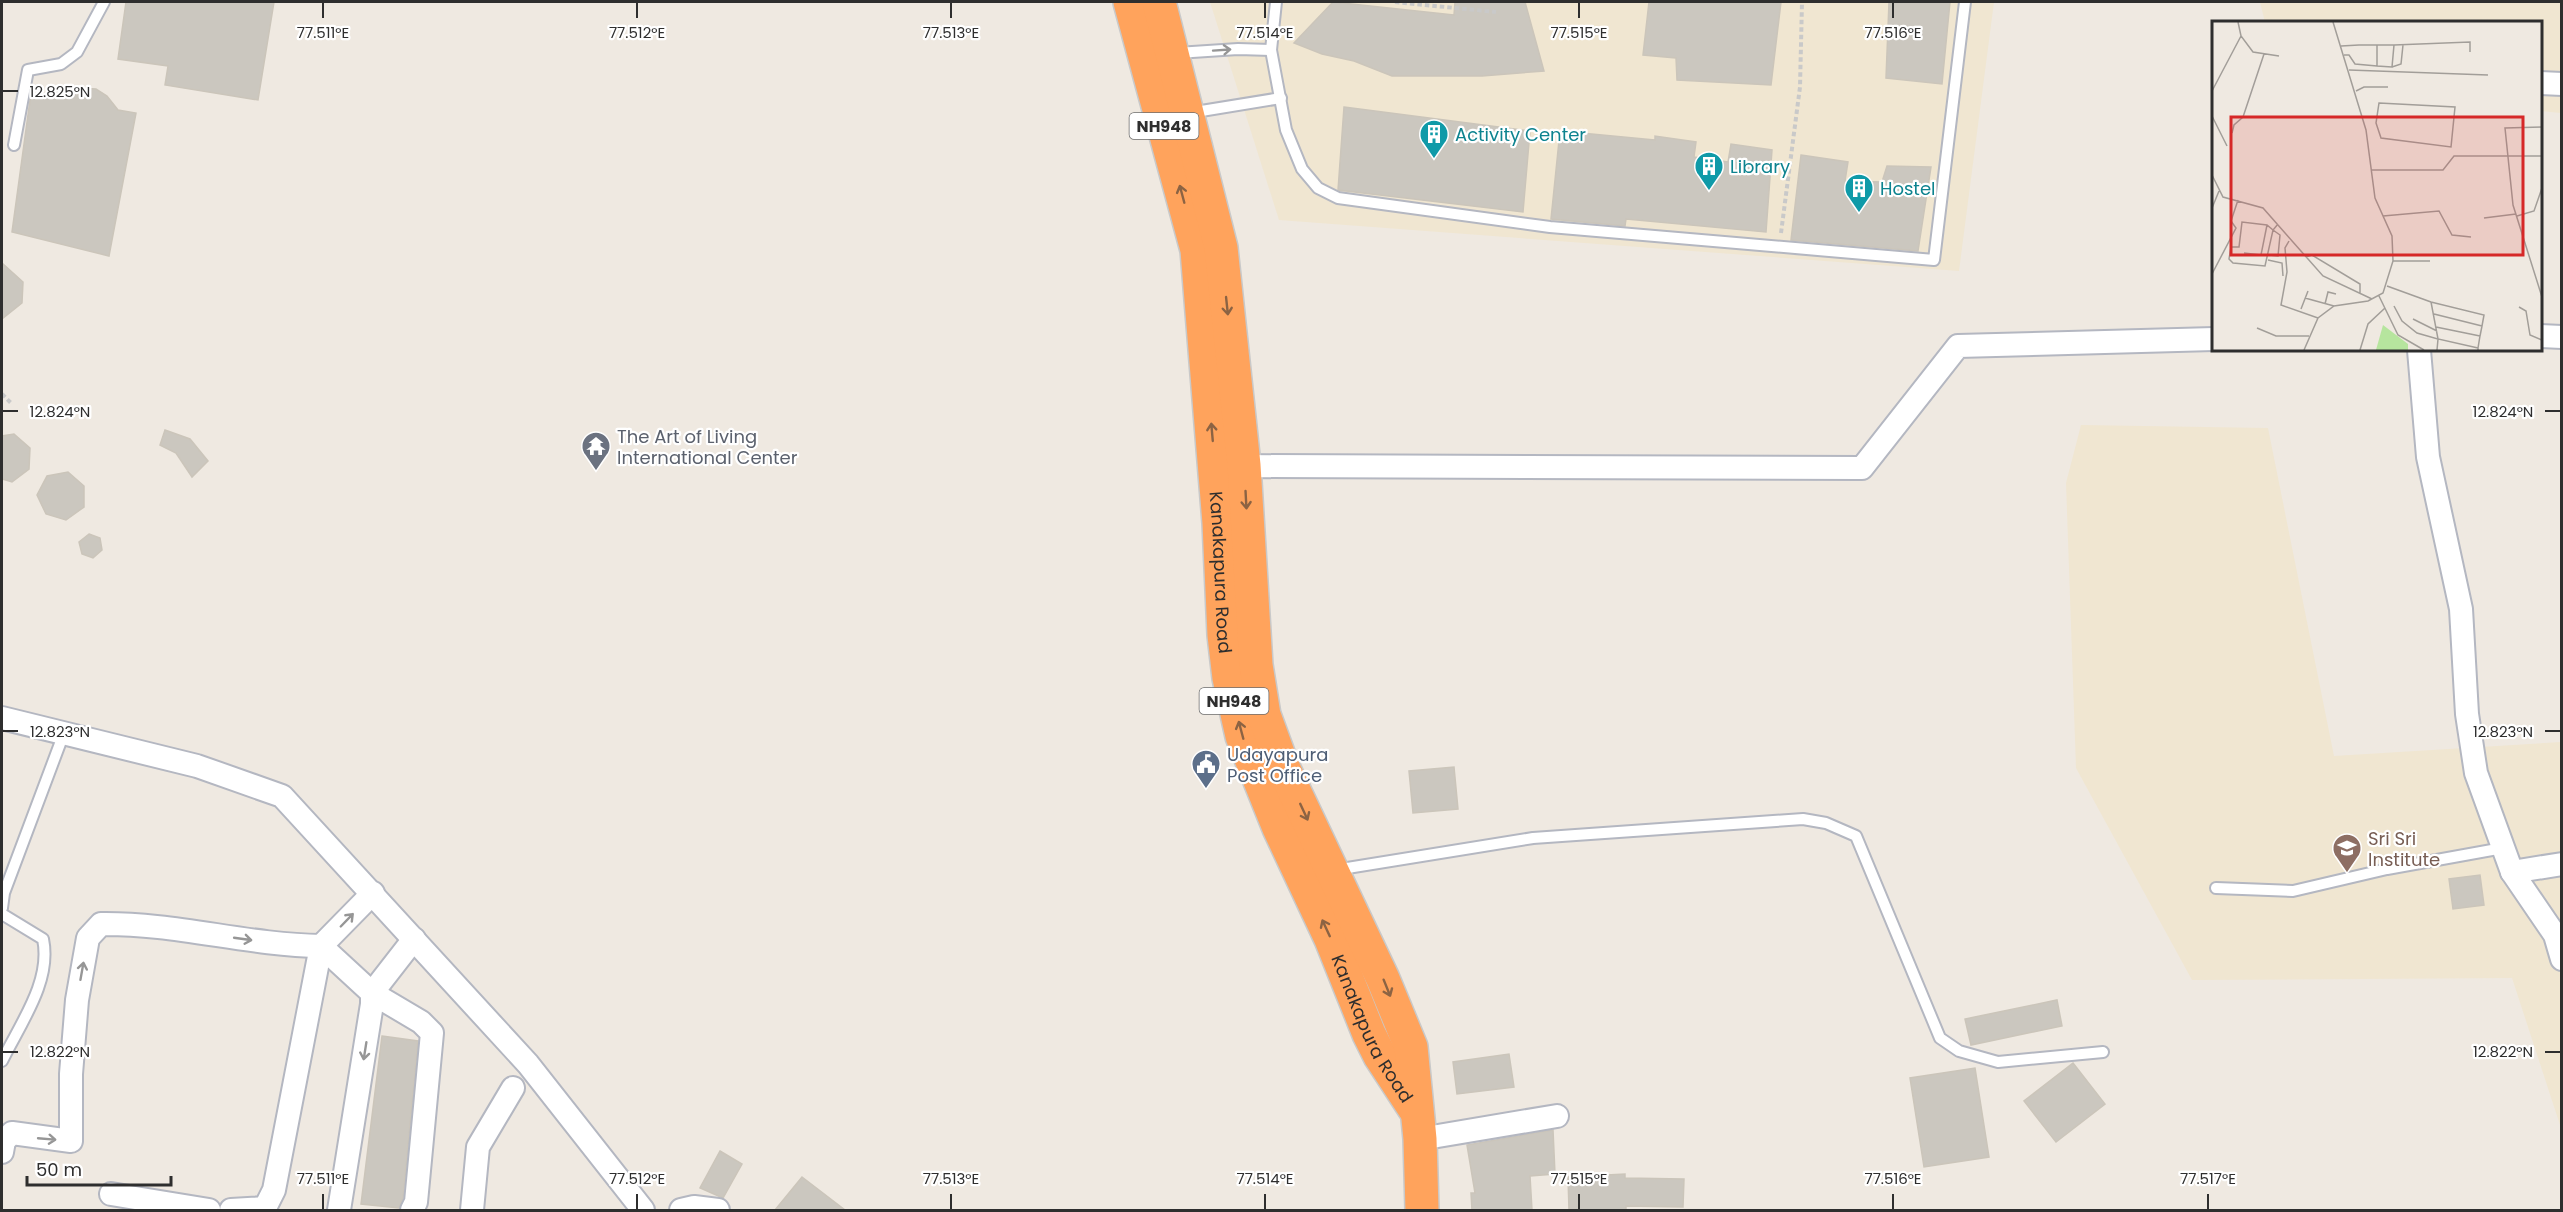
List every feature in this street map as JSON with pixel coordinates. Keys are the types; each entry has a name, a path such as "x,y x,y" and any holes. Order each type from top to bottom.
{"highway":[{"name":"Kanakapura Road","path":"1130,2 1197,250 1230,466"},
{"name":"Kanakapura Road","path":"1159,2 1189,113 1221,248 1230,466 1229,678 1242,736 1271,772 1331,871 1383,979 1411,1047 1422,1210"},
{"name":"Kanakapura Road","path":"1271,772 1331,939 1380,1056 1418,1125"}],"street":[{"path":"2542,83 2562,84"},
{"path":"2542,336 2562,337"},
{"path":"1230,466 1862,468 1958,346 2212,339"},
{"path":"2419,351 2428,457 2461,609 2467,714 2476,773 2512,872 2555,935 2562,959"},
{"path":"2,718 197,766 282,796 528,1064 643,1210"},
{"path":"2512,872 2562,864"},
{"path":"231,1210 265,1208 274,1190 321,946 373,893"},
{"path":"2,1152 4,1141 12,1133 71,1142 71,1074 77,1000 88,938 101,924 152,926 291,946 321,946 372,993 421,1022 432,1033 416,1202 412,1210"},
{"path":"339,1210 372,993 414,939"},
{"path":"472,1210 478,1147 513,1088"},
{"path":"1418,1125 1557,1116"},
{"path":"111,1194 209,1210"},
{"path":"681,1210 694,1207 718,1210"}],"lane":[{"path":"14,146 28,70 61,64 77,52 104,2"},
{"path":"1276,2 1271,50 1286,130 1302,169 1318,188 1338,198 1550,227 1934,260 1965,2"},
{"path":"1174,54 1238,49 1271,50"},
{"path":"1189,113 1281,98"},
{"path":"2,908 4,893 64,733"},
{"path":"1331,871 1533,838 1803,819 1826,823 1856,836 1940,1038 1959,1051 1998,1062 2103,1052"},
{"path":"2216,888 2293,891 2387,869 2503,848"},
{"path":"2,914 43,939 46,954 43,976 2,1060"}],"path":[{"path":"1395,2 1496,12"},
{"path":"1779,247 1800,87 1802,2"},
{"path":"2,394 11,403"}],"shaded area":[{"path":"1210,2 1994,2 1959,271 1279,220"},
{"path":"2260,2 2561,2 2561,113 2542,111 2542,21 2265,21"},
{"name":"Sri Sri Institute","path":"2081,425 2268,428 2334,756 2561,742 2561,1128 2512,978 2192,980 2076,768 2066,483"}],"building":[{"path":"126,2 274,2 258,100 165,85 168,66 118,59"},
{"path":"1333,2 1454,15 1455,2 1525,2 1544,71 1482,76 1392,76 1354,61 1322,54 1294,43"},
{"path":"1649,2 1781,2 1771,85 1677,80 1676,58 1643,55"},
{"path":"1889,2 1950,2 1942,84 1886,78"},
{"path":"66,87 96,89 107,96 118,110 136,113 109,256 12,232 31,93 48,97"},
{"name":"Activity Center","path":"1344,107 1530,131 1523,212 1338,190"},
{"path":"1560,131 1655,140 1655,136 1696,142 1694,157 1728,162 1731,144 1772,150 1766,232 1626,219 1625,226 1551,219"},
{"name":"Hostel","path":"1801,155 1848,162 1845,181 1882,182 1887,166 1931,167 1918,251 1791,240"},
{"path":"2,263 23,282 22,303 2,319"},
{"path":"165,430 190,439 208,461 192,477 176,453 160,445"},
{"path":"14,434 30,448 29,469 12,482 2,479 2,436"},
{"path":"68,472 84,486 84,507 66,520 46,514 37,495 47,476"},
{"path":"89,534 100,538 102,550 93,558 82,554 79,542"},
{"path":"1454,767 1458,809 1413,813 1409,771"},
{"path":"2480,875 2484,905 2453,909 2449,879"},
{"path":"2057,1000 2062,1026 1971,1045 1965,1019"},
{"path":"382,1036 418,1041 403,1198 399,1208 361,1204"},
{"path":"1509,1054 1514,1087 1457,1094 1453,1062"},
{"path":"2073,1063 2105,1104 2056,1142 2024,1101"},
{"path":"1975,1068 1989,1157 1924,1167 1910,1078"},
{"path":"1553,1130 1555,1174 1530,1176 1532,1210 1472,1210 1471,1193 1475,1193 1467,1145"},
{"path":"720,1151 742,1164 723,1198 700,1188"},
{"path":"1625,1174 1625,1178 1684,1179 1683,1207 1626,1206 1626,1210 1569,1210 1568,1177"},
{"path":"802,1177 845,1210 775,1210"}],"place":[{"name":"Activity Center","path":"1434,160"},
{"name":"Library","path":"1709,192"},
{"name":"Hostel","path":"1859,214"},
{"name":"The Art of Living International Center","path":"596,472"},
{"name":"Udayapura Post Office","path":"1206,790"},
{"name":"Sri Sri Institute","path":"2347,874"}]}
